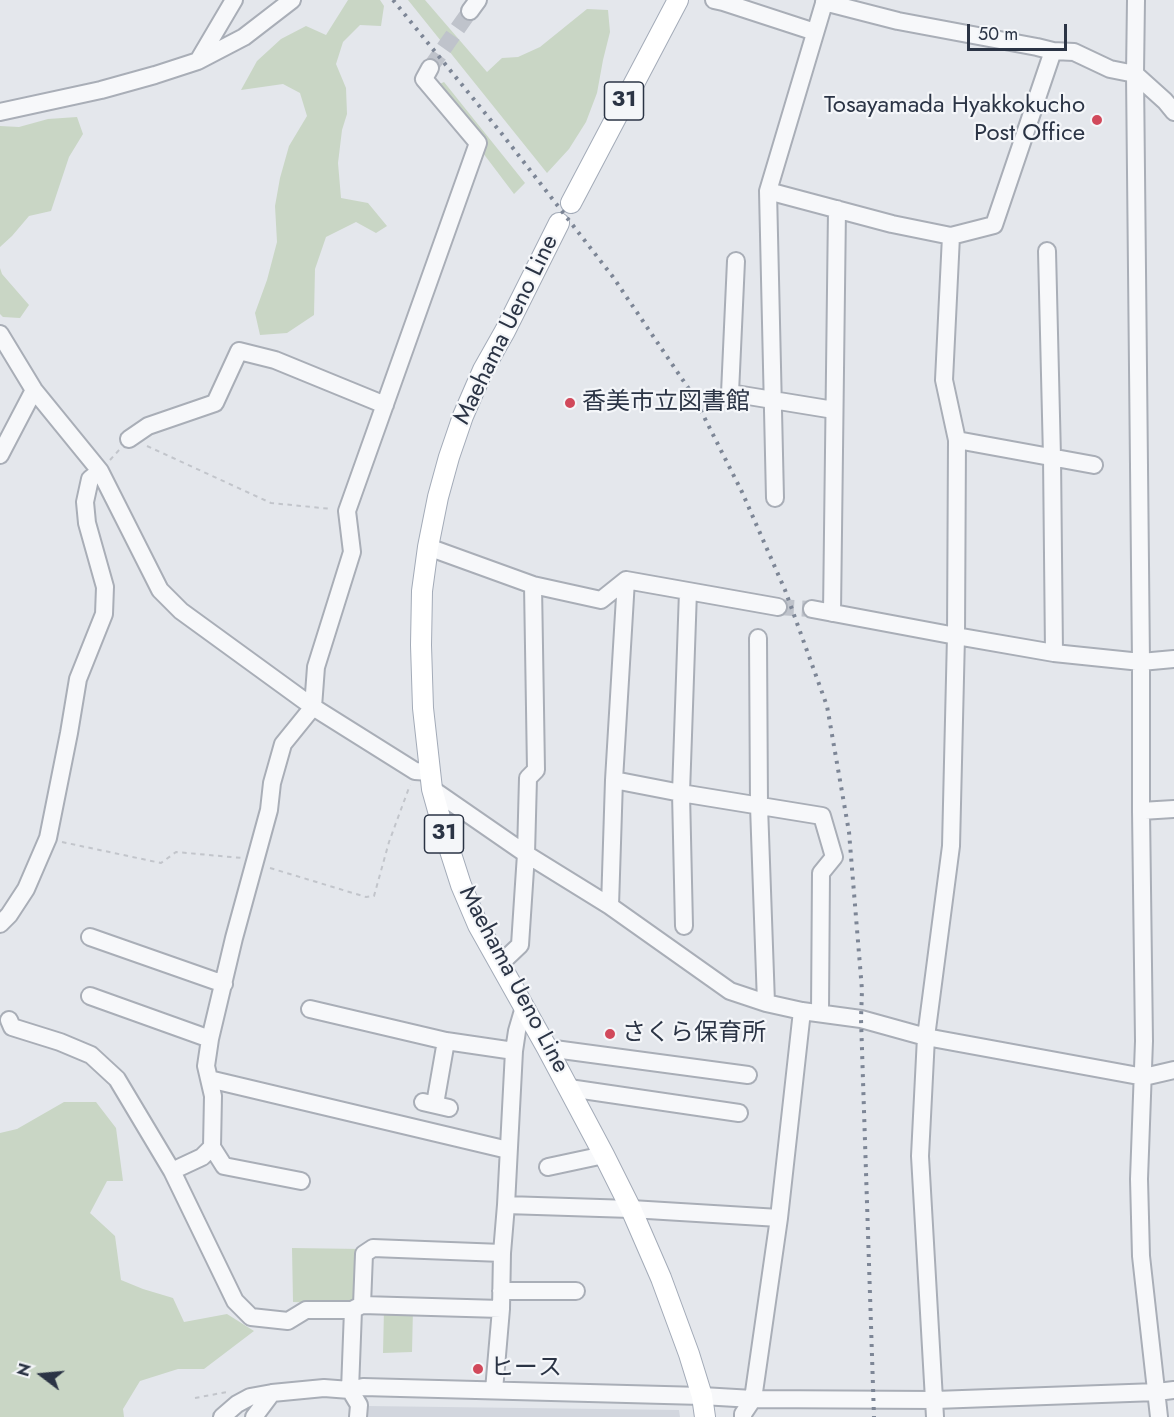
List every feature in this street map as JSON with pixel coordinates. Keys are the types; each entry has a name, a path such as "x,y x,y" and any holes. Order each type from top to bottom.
{"main road":[{"name":"31","path":"571,202 678,0"},
{"name":"Maehama Ueno Line","path":"560,224 483,370 463,416 444,477 428,547 422,591 420,645 425,777 478,925 547,1048 631,1209 661,1278 689,1354 702,1396 705,1417"}],"street":[{"path":"198,61 234,0"},
{"path":"0,112 101,90 198,61 244,37 292,0"},
{"path":"714,0 815,32"},
{"path":"1137,0 1135,74 1144,1077 1139,1179 1141,1256 1159,1417"},
{"path":"775,498 768,191 824,1 898,21 1053,51 1074,52 1110,69 1135,74 1174,112"},
{"path":"768,191 892,224 951,236 994,225 1053,51"},
{"path":"301,1181 224,1166 212,1147 213,1096 206,1066 210,1039 234,938 269,810 272,783 283,744 313,707 316,667 352,552 347,511 478,143 424,79 430,68"},
{"path":"831,613 837,209"},
{"path":"935,1409 920,1156 926,1037 951,846 956,636 957,440 944,380 951,236"},
{"path":"1047,251 1054,653"},
{"path":"736,261 730,393 834,410"},
{"path":"0,334 34,390 100,471 160,590 181,611 313,707 425,777 526,854 610,906 730,991 802,1011 861,1019 926,1037 1144,1077 1174,1070"},
{"path":"129,439 148,426 215,403 239,351 275,360 385,405"},
{"path":"0,454 34,390"},
{"path":"957,440 1094,465"},
{"path":"0,924 9,915 26,889 48,838 78,679 104,614 105,587 87,523 85,502 90,480 100,471"},
{"path":"428,547 533,585 601,600 626,580 778,607"},
{"path":"610,906 614,780 626,580"},
{"path":"500,964 520,945 528,778 536,770 533,585"},
{"path":"684,926 681,793 688,591"},
{"path":"812,609 1054,653 1141,662 1174,659"},
{"path":"758,638 759,806 766,1002"},
{"path":"614,780 822,816 834,857 821,873 820,1012"},
{"path":"1141,812 1174,809"},
{"path":"90,937 224,984"},
{"path":"90,996 210,1039"},
{"path":"494,1390 501,1309 502,1253 514,1051 524,1007"},
{"path":"309,1009 446,1041 514,1051"},
{"path":"742,1417 753,1399 779,1218 802,1011"},
{"path":"9,1020 12,1028 60,1042 91,1055 117,1079 172,1172 235,1301 251,1317 288,1321 306,1310 358,1307 501,1309"},
{"path":"436,1105 446,1041"},
{"path":"547,1048 748,1075"},
{"path":"209,1079 508,1150"},
{"path":"568,1088 739,1113"},
{"path":"172,1172 202,1157 212,1147"},
{"path":"548,1167 604,1155"},
{"path":"506,1205 631,1209 779,1218"},
{"path":"358,1417 359,1405 350,1390 364,1254 373,1248 502,1253"},
{"path":"501,1291 576,1291"},
{"path":"222,1417 237,1404 250,1397 324,1388 702,1396 935,1409 1174,1390"},
{"path":"254,1417 272,1393"}],"path":[{"path":"100,471 129,439 271,503 347,511"},
{"path":"48,838 161,863 176,852 246,859 366,897 374,896 389,842 425,777"},
{"path":"195,1398 235,1391"}],"shaded area":[{"path":"367,1406 679,1410 680,1417 365,1417"}],"green space":[{"path":"348,0 380,0 384,6 381,26 360,25 343,42 336,64 346,88 347,114 342,130 338,163 341,198 368,203 387,226 376,233 356,222 326,237 315,269 314,315 287,333 260,335 255,313 277,242 275,206 280,178 289,146 307,116 300,93 283,84 241,90 257,61 281,39 306,26 326,35"},
{"path":"408,0 425,0 487,72 502,58 518,57 540,47 587,9 608,10 610,32 597,93 586,122 569,149 547,173"},
{"path":"444,82 525,183 514,194 433,87"},
{"path":"77,117 83,134 69,157 51,211 29,216 0,247 0,126 19,127 48,119"},
{"path":"0,268 2,274 29,305 20,318 3,317 0,314"},
{"path":"64,1102 96,1102 116,1128 123,1181 107,1181 90,1213 115,1236 121,1280 173,1298 184,1322 227,1314 254,1331 204,1369 178,1369 140,1381 123,1409 124,1417 0,1417 0,1133 17,1129"},
{"path":"292,1248 362,1249 359,1304 293,1302"},
{"path":"384,1309 413,1309 412,1352 383,1353"}],"tunnel":[{"path":"430,68 470,11"},
{"path":"778,607 812,609"}],"railway":[{"path":"393,0 502,134 613,277 693,395 742,492 785,590 827,706 849,832 862,990 861,1019 874,1417"}],"place":[{"name":"Tosayamada Hyakkokucho Post Office","path":"1097,120"},
{"name":"香美市立図書館","path":"570,403"},
{"name":"さくら保育所","path":"610,1034"},
{"name":"ヒース","path":"478,1369"}]}
